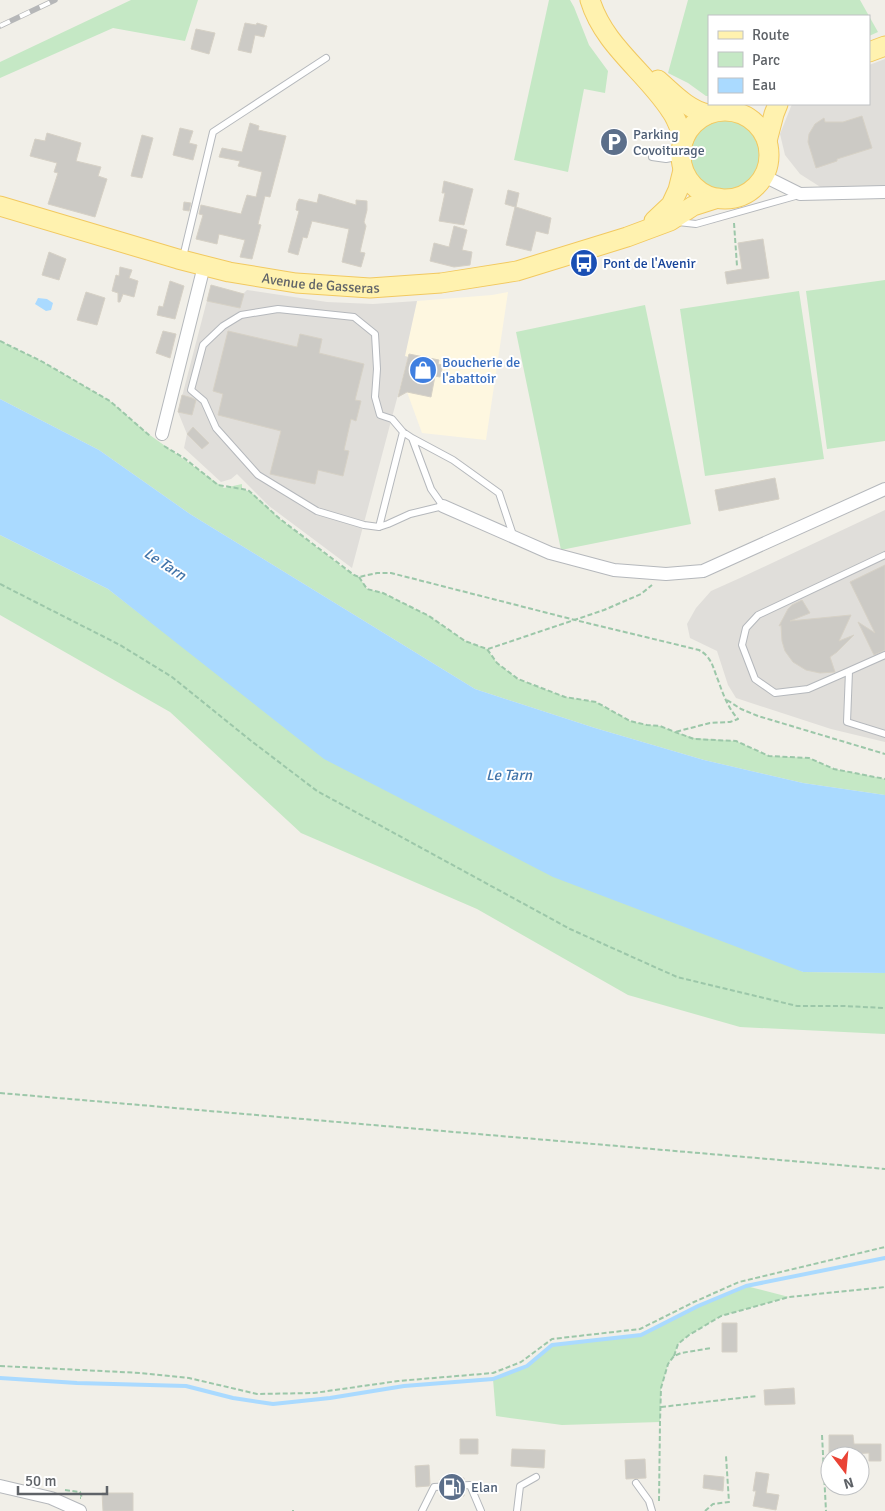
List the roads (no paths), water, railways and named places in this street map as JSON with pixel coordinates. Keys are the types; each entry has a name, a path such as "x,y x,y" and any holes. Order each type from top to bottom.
{"main road":[{"path":"590,0 594,14 607,36 672,112 682,155 693,186 700,192 718,198 731,198 744,194 755,187 764,176 768,165 769,153 767,141 755,122 746,116 727,110 708,114 698,120 689,129 682,155"},
{"path":"601,0 616,31 654,76 690,108 708,114"},
{"path":"870,52 885,46"},
{"path":"736,112 751,105"},
{"path":"767,141 778,105"},
{"name":"Avenue de Gasseras","path":"644,230 671,204 678,190 682,155"},
{"name":"Avenue de Gasseras","path":"0,206 182,260 230,272 296,283 370,288 441,283 517,271 596,247 670,221 692,206 718,198"}],"street":[{"path":"764,176 800,194 883,191"},
{"path":"162,434 204,266"},
{"path":"443,506 550,553 614,570 666,574 703,571 885,489"},
{"path":"0,1486 50,1498 80,1511"}],"lane":[{"path":"182,260 213,132 326,58"},
{"path":"652,158 666,159 682,155"},
{"path":"670,221 696,224 800,194"},
{"path":"412,438 431,488 443,506 410,514 379,527 364,525 317,511 258,475 216,428 204,400 191,390 203,345 223,326 241,316 278,309 354,318 375,334 377,369 375,397 380,415 392,419 403,432 453,460 499,493 514,537"},
{"path":"379,527 403,432"},
{"path":"885,555 758,615 746,628 742,645 754,679 775,694 808,689 885,656"},
{"path":"849,671 847,722 885,734"},
{"path":"516,1511 520,1486 536,1477"},
{"path":"636,1483 650,1501 652,1511"},
{"path":"422,1511 434,1487 470,1485 481,1511"}],"water":[{"path":"38,298 47,299 53,303 51,310 46,311 35,304"},
{"name":"Le Tarn","path":"0,399 99,450 190,514 475,689 595,728 704,760 803,783 885,795 885,973 803,972 553,877 324,759 108,589 0,535"}],"waterway":[{"path":"0,1378 77,1383 186,1386 233,1398 273,1404 330,1398 404,1386 493,1379 527,1366 552,1345 641,1335 698,1306 746,1286 885,1258"}],"railway":[{"path":"0,26 55,0"}],"place":[{"name":"Parking Covoiturage","path":"614,142"},
{"name":"Pont de l'Avenir","path":"584,263"},
{"name":"Boucherie de l'abattoir","path":"423,370"},
{"name":"Elan","path":"452,1487"}]}
